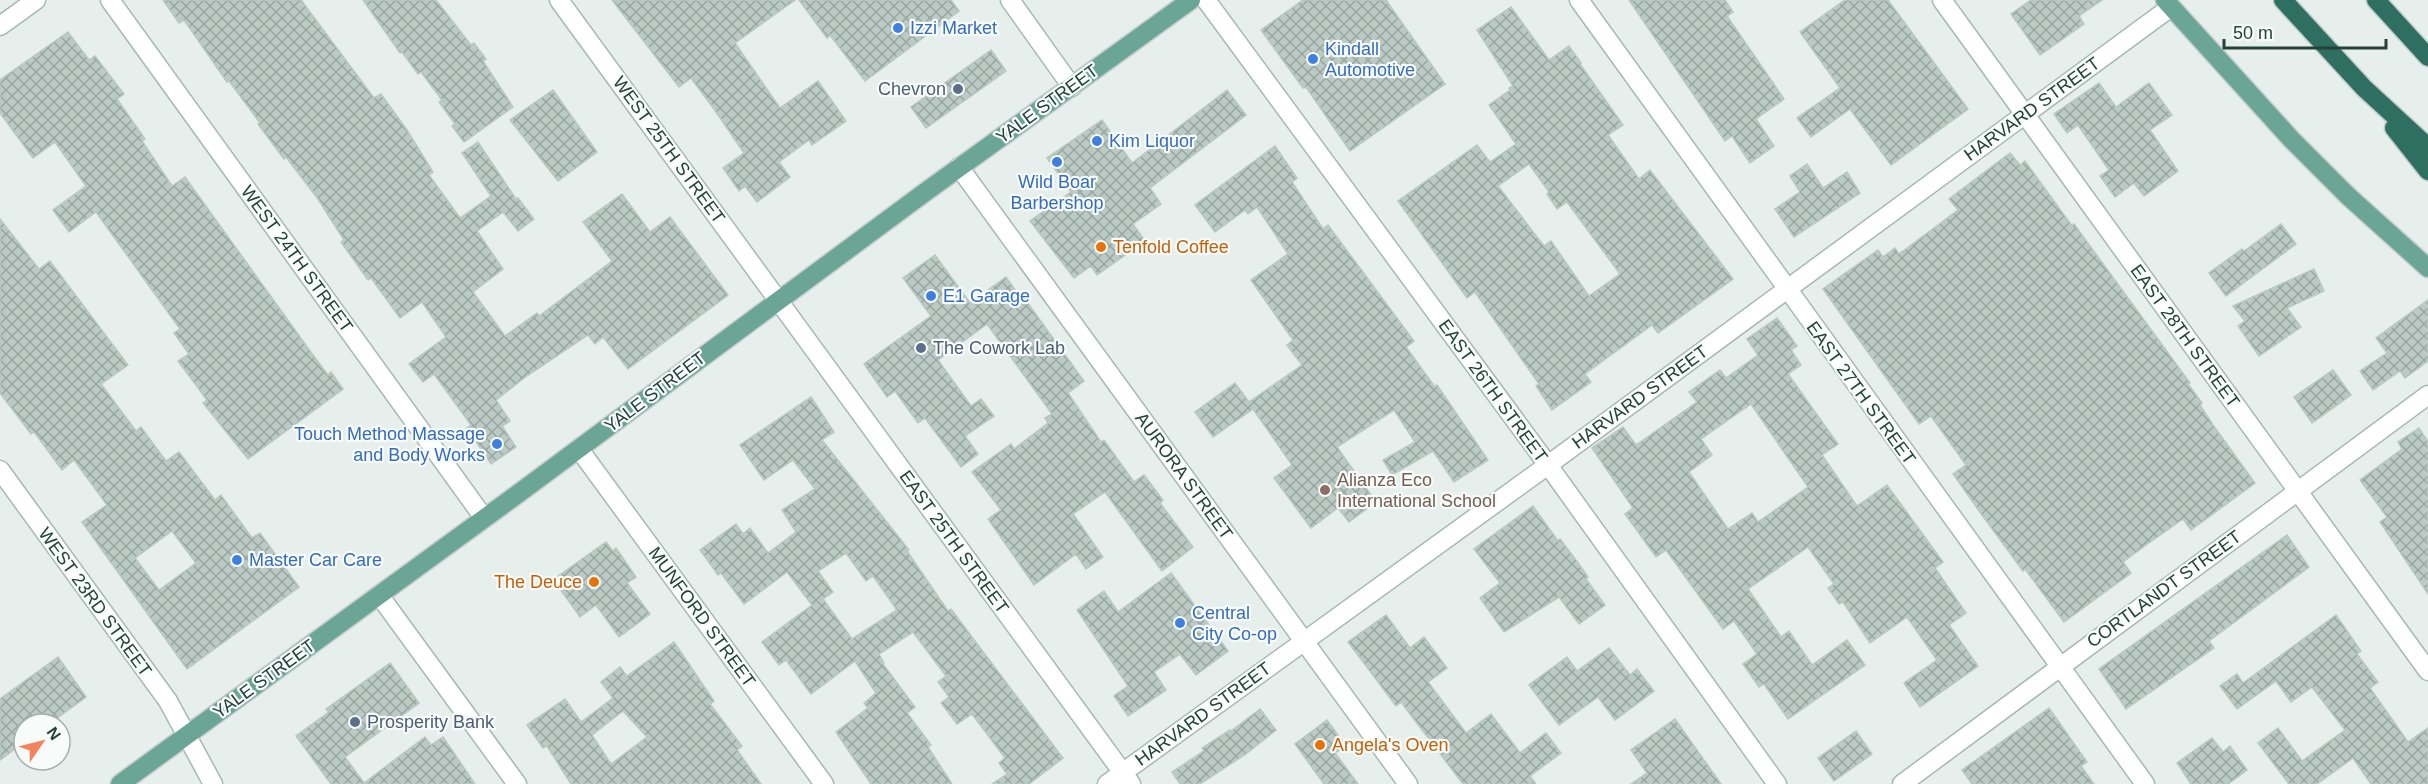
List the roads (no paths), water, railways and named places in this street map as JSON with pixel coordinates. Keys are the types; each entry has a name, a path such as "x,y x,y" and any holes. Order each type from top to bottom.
{"highway":[{"path":"2283,0 2364,88 2428,147"},
{"path":"2376,0 2428,57"},
{"path":"2364,88 2428,171"}],"main road":[{"name":"YALE STREET","path":"120,784 579,449 778,300 1191,0"},
{"path":"2168,3 2291,139 2428,268"}],"street":[{"path":"0,26 36,0"},
{"name":"WEST 24TH STREET","path":"110,0 484,518"},
{"name":"WEST 25TH STREET","path":"560,0 778,300"},
{"path":"1010,0 1072,87"},
{"name":"EAST 26TH STREET","path":"1206,0 1548,465 1777,784"},
{"name":"EAST 27TH STREET","path":"1579,0 2145,784"},
{"name":"EAST 28TH STREET","path":"1942,0 2428,671"},
{"name":"HARVARD STREET","path":"1107,784 1127,778 1304,640 1548,465 2025,115 2168,3"},
{"name":"AURORA STREET","path":"960,167 1408,784"},
{"name":"EAST 25TH STREET","path":"778,300 1127,778"},
{"name":"CORTLANDT STREET","path":"1902,784 2428,395"},
{"name":"MUNFORD STREET","path":"579,449 825,784"},
{"name":"WEST 23RD STREET","path":"0,470 168,701 213,784"},
{"path":"380,595 517,784"}],"place":[{"name":"Izzi Market","path":"898,28"},
{"name":"Kindall Automotive","path":"1313,59"},
{"name":"Chevron","path":"958,89"},
{"name":"Kim Liquor","path":"1097,141"},
{"name":"Wild Boar Barbershop","path":"1057,162"},
{"name":"Tenfold Coffee","path":"1101,247"},
{"name":"E1 Garage","path":"931,296"},
{"name":"The Cowork Lab","path":"921,348"},
{"name":"Touch Method Massage and Body Works","path":"497,444"},
{"name":"Alianza Eco International School","path":"1325,490"},
{"name":"Master Car Care","path":"237,560"},
{"name":"The Deuce","path":"594,582"},
{"name":"Central City Co-op","path":"1180,623"},
{"name":"Prosperity Bank","path":"355,722"},
{"name":"Angela's Oven","path":"1320,745"}]}
